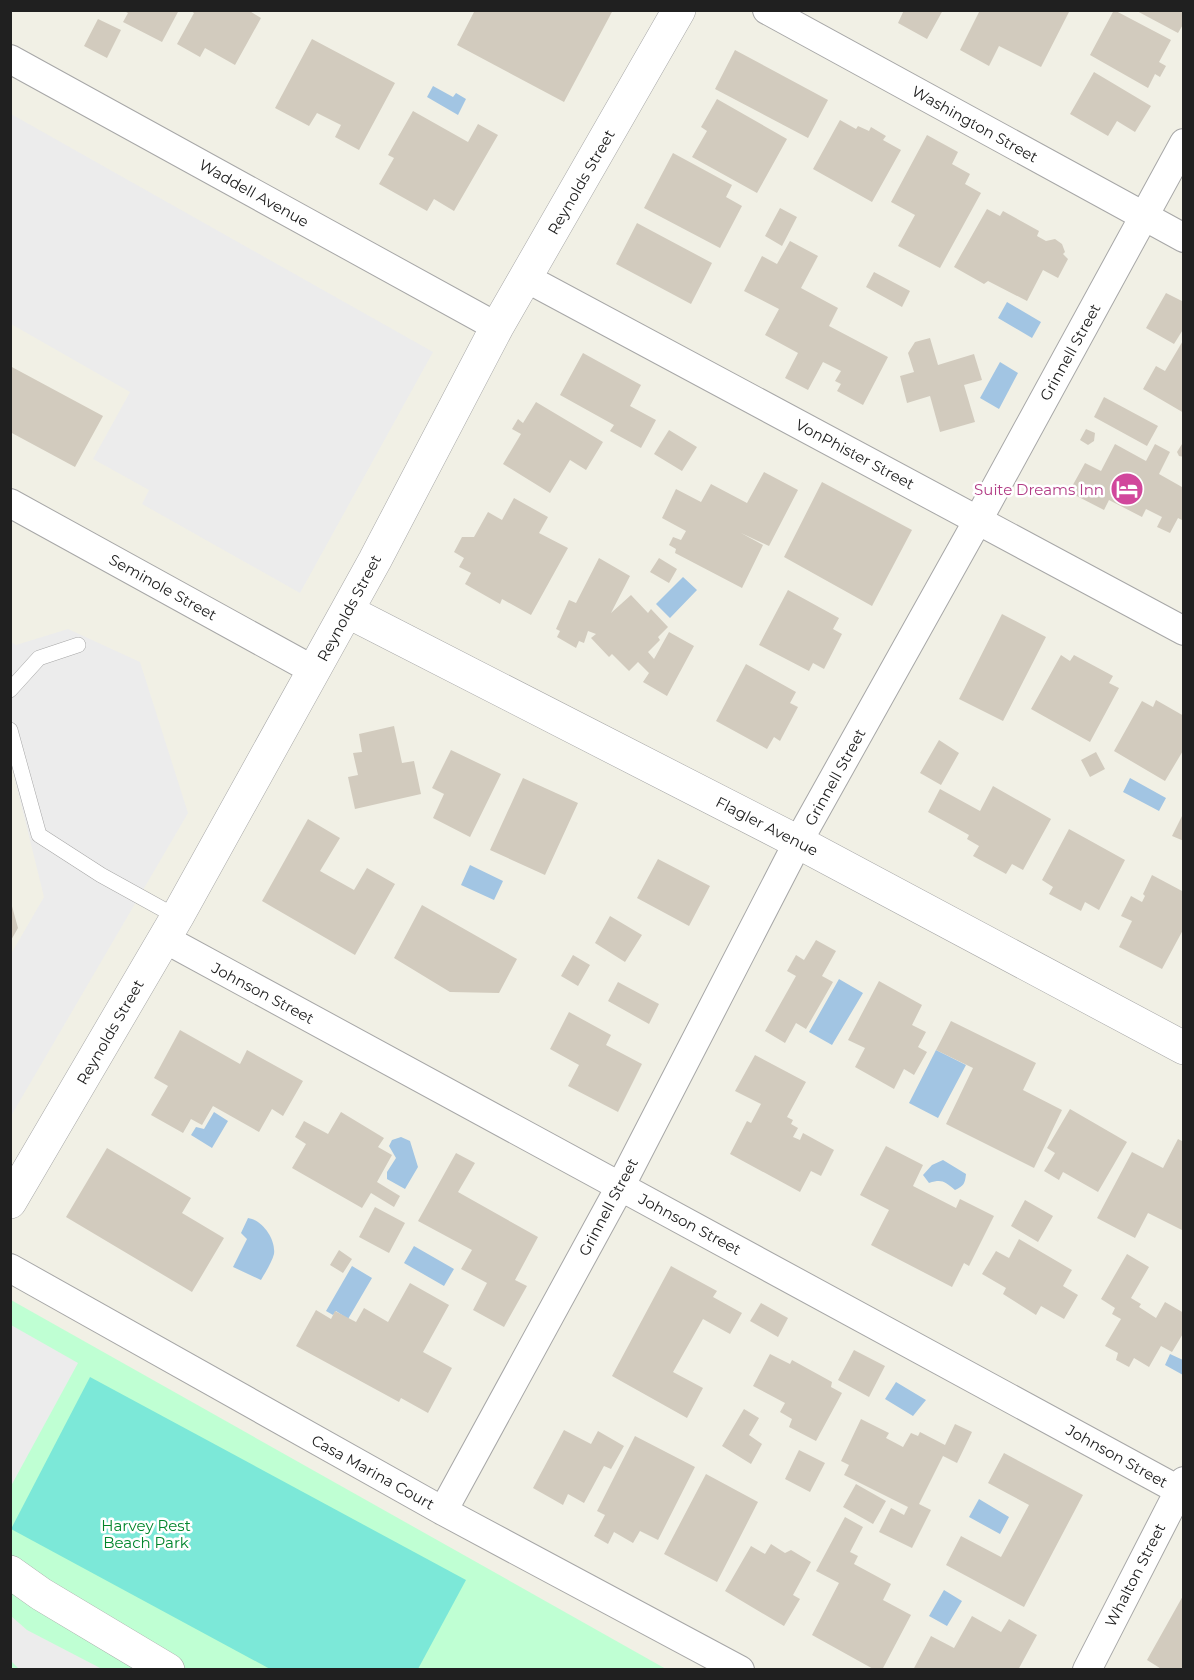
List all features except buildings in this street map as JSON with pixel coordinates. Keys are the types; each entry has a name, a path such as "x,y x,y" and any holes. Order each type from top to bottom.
{"street":[{"name":"Reynolds Street","path":"10,1202 171,928 315,671 497,327 679,10"},
{"name":"Washington Street","path":"767,10 1184,238"},
{"name":"Waddell Avenue","path":"10,59 497,327"},
{"name":"Grinnell Street","path":"443,1511 620,1186 798,842 978,520 1184,142"},
{"name":"VonPhister Street","path":"526,278 1184,631"},
{"name":"Seminole Street","path":"10,503 315,671"},
{"name":"Flagler Avenue","path":"347,611 798,842 1184,1048"},
{"name":"Johnson Street","path":"171,928 620,1186 1182,1488"},
{"name":"Casa Marina Court","path":"10,1268 443,1511 740,1670"},
{"name":"Whalton Street","path":"1087,1670 1182,1488"},
{"path":"10,1572 41,1594 168,1670"}],"lane":[{"path":"10,690 39,658 78,645"},
{"path":"10,730 39,835 101,875 171,928"}],"green space":[{"name":"Harvey Rest Beach Park","path":"11,1300 666,1669 11,1669"},
{"path":"90,1377 466,1580 418,1669 270,1669 11,1529"}],"shaded area":[{"path":"433,86 453,97 456,93 466,99 458,115 427,97"},
{"path":"11,114 433,352 300,593 142,504 149,490 93,459 130,392 11,324"},
{"path":"1007,302 1041,322 1032,338 998,318"},
{"path":"1000,362 1018,373 999,409 980,398"},
{"path":"683,577 697,590 670,618 656,604"},
{"path":"68,629 140,662 188,813 11,1116 11,954 44,897 11,763 11,642 16,645"},
{"path":"1130,778 1166,798 1159,811 1123,792"},
{"path":"470,865 503,881 494,900 461,885"},
{"path":"839,979 863,993 832,1045 809,1032"},
{"path":"936,1050 966,1065 938,1118 909,1103"},
{"path":"214,1112 228,1121 212,1148 191,1135 196,1127 204,1129"},
{"path":"401,1137 410,1141 418,1167 405,1189 387,1179 387,1172 396,1158 389,1146 392,1140"},
{"path":"943,1160 966,1174 964,1184 955,1190 943,1182 929,1183 923,1175 932,1165"},
{"path":"248,1218 263,1226 273,1242 274,1254 261,1280 233,1267 247,1239 241,1233"},
{"path":"414,1246 454,1269 444,1286 404,1263"},
{"path":"352,1266 372,1278 348,1319 336,1311 333,1315 326,1311"},
{"path":"11,1325 78,1363 11,1486"},
{"path":"1170,1354 1183,1360 1183,1375 1165,1365"},
{"path":"896,1382 926,1400 913,1416 885,1399"},
{"path":"979,1499 1009,1517 1000,1534 969,1517"},
{"path":"944,1590 962,1601 947,1626 929,1616"},
{"path":"11,1616 27,1630 102,1669 19,1669 11,1661"}],"place":[{"name":"Suite Dreams Inn","path":"1127,489"}]}
